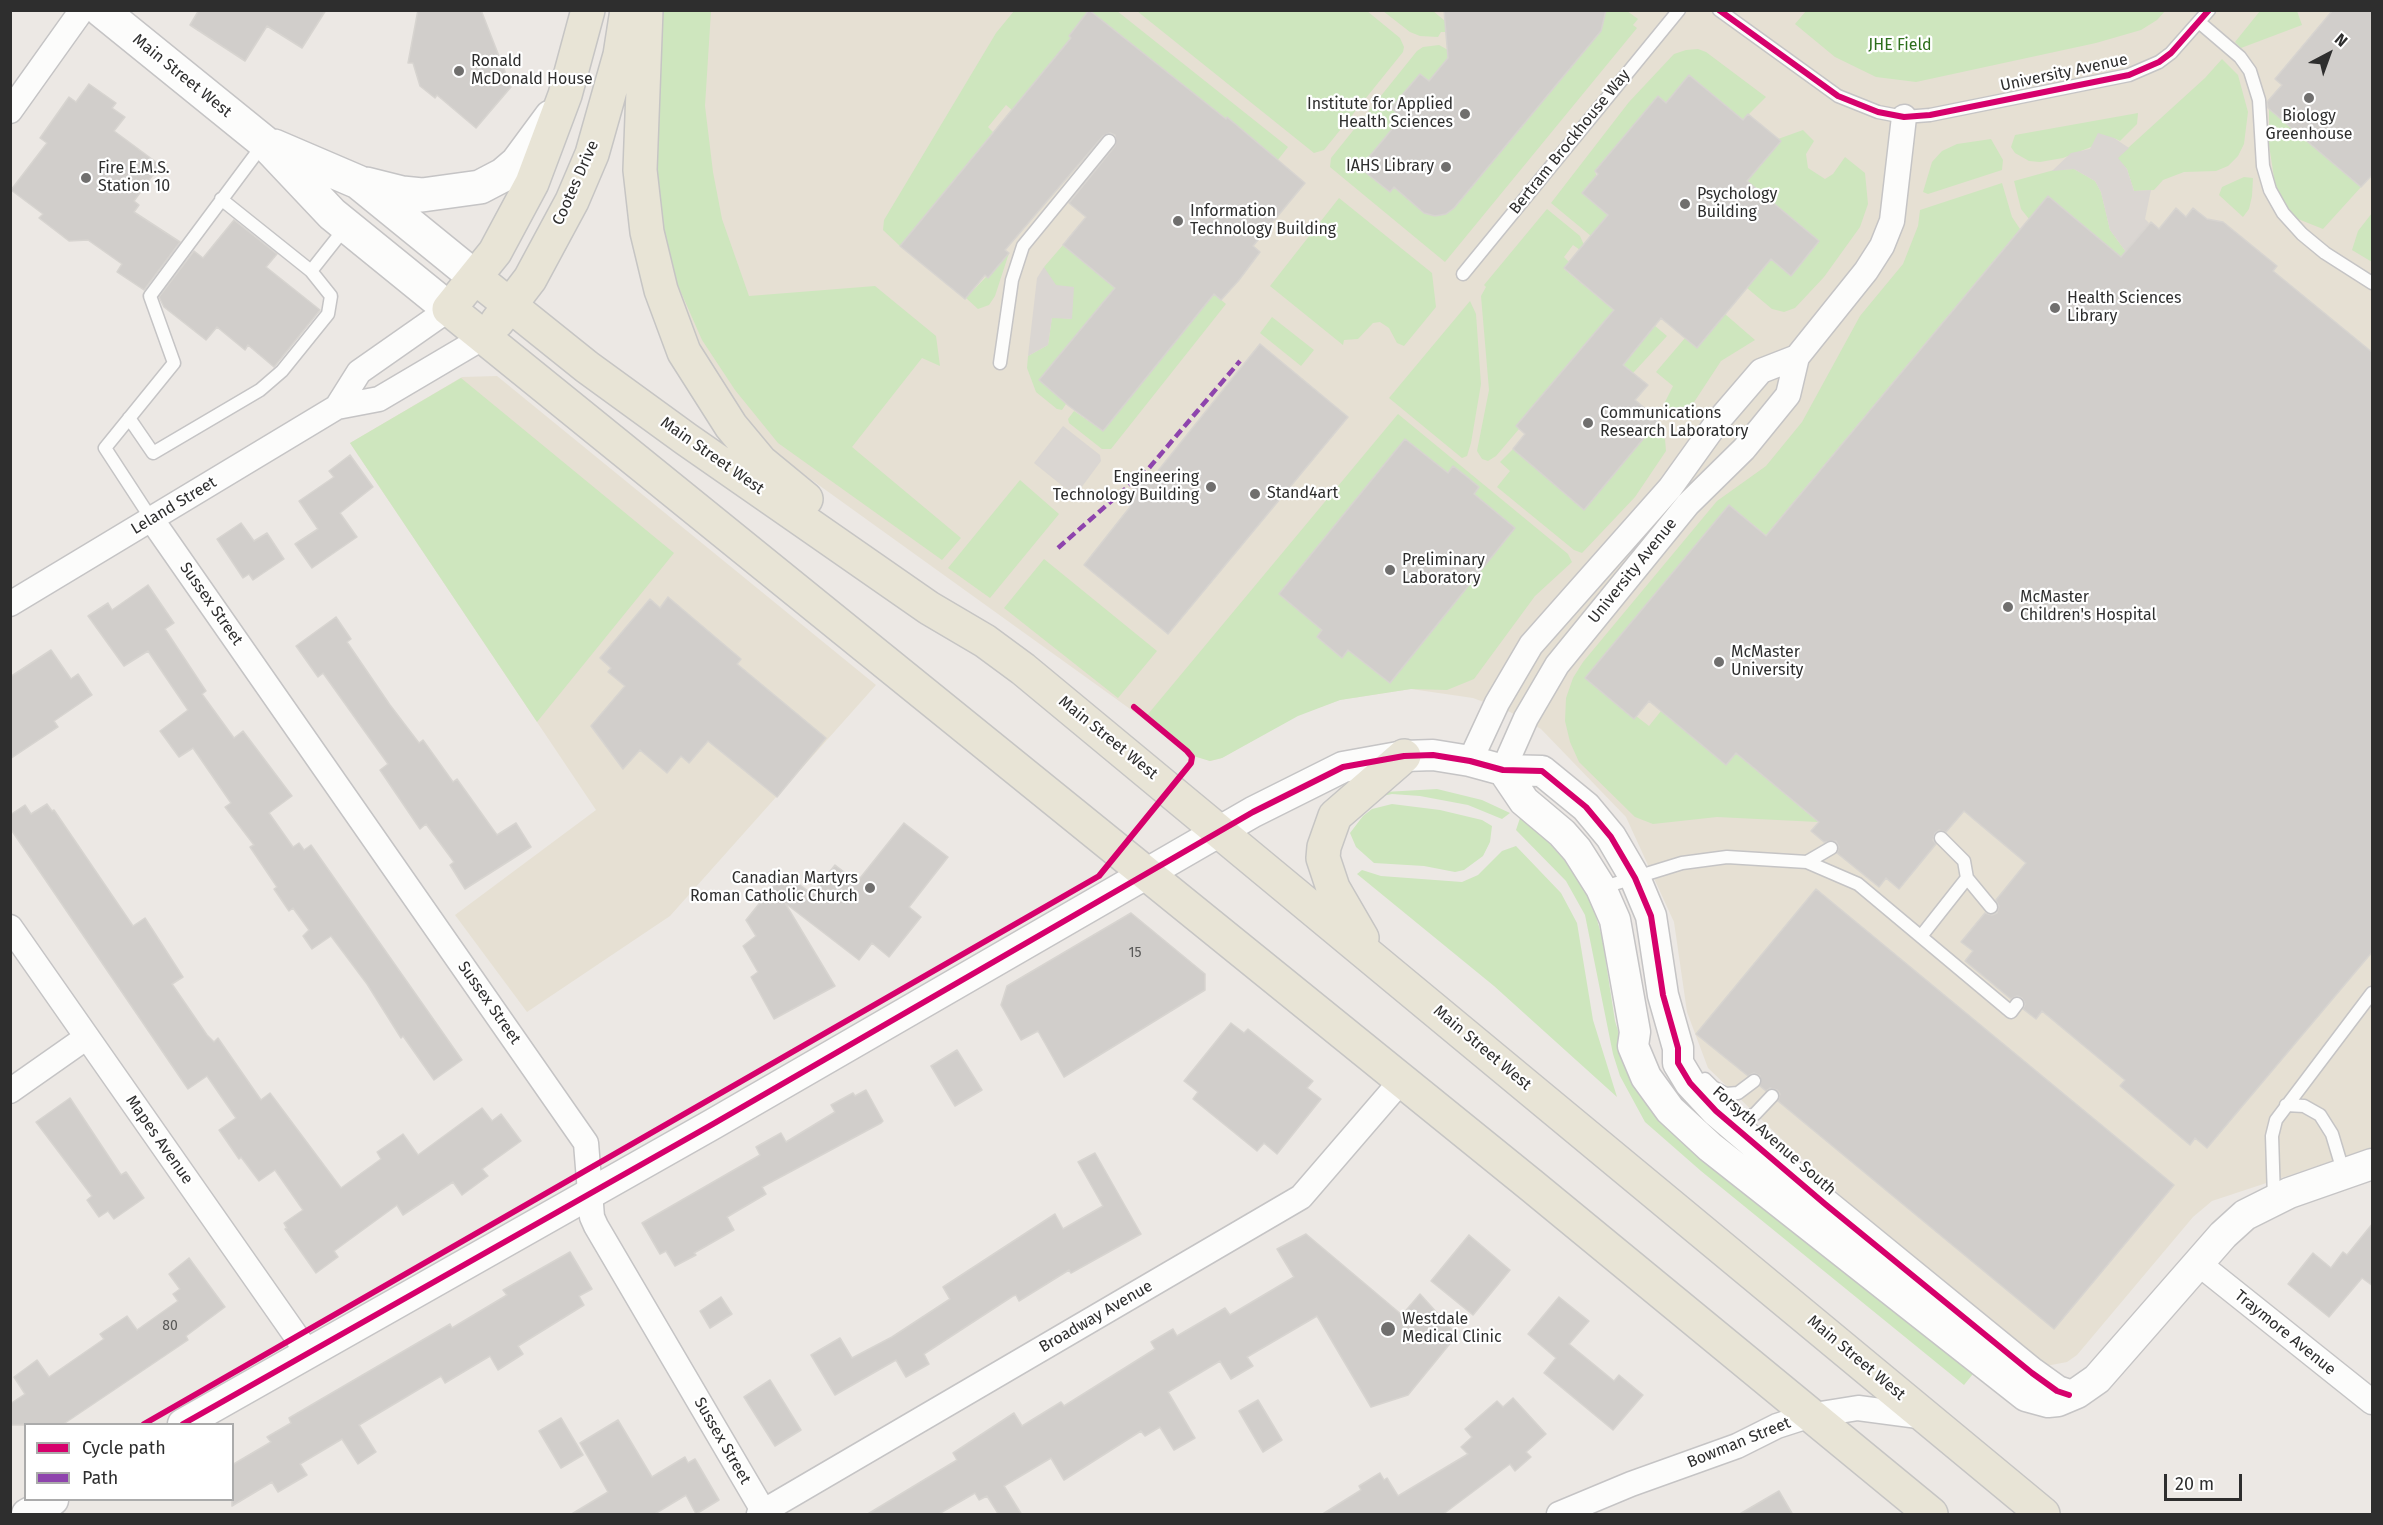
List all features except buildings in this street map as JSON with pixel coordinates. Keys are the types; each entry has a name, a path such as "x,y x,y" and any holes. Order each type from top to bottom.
{"main road":[{"name":"Main Street West","path":"101,10 264,142 346,226 1401,1081 1931,1515"},
{"path":"449,309 495,252 518,213 550,140 588,10"},
{"name":"Cootes Drive","path":"484,337 530,279 572,201 592,154 620,55 627,10"},
{"path":"646,10 640,170 643,202 654,264 684,352 731,426 761,462 805,498 937,595 985,642"},
{"path":"358,182 402,193 422,195 480,187 503,175 517,163 543,131 565,95"},
{"name":"Main Street West","path":"264,142 358,182 587,367 928,608 985,642 1060,699 1374,957 2043,1515"},
{"path":"1374,957 1333,888 1323,858 1324,847 1335,816 1347,802 1404,756"}],"street":[{"path":"10,111 82,10"},
{"name":"University Avenue","path":"1503,770 1526,718 1557,664 1688,504 1744,449 1788,395 1797,357 1866,271 1882,246 1892,221 1904,117"},
{"name":"Leland Street","path":"337,407 359,372 449,309"},
{"name":"Leland Street","path":"10,604 337,407 379,399 484,337"},
{"name":"University Avenue","path":"1470,761 1497,703 1531,645 1662,497 1712,428 1761,371 1797,357"},
{"name":"Sussex Street","path":"152,520 586,1143 596,1226 762,1514"},
{"path":"186,1423 591,1194 1220,831 1343,767 1404,756 1433,755 1470,761 1503,770 1524,801 1562,833 1577,850 1601,888 1614,921 1641,1038 1633,1046 1646,1077 1670,1110 1710,1147 1846,1252 2008,1384 2036,1400 2058,1401 2097,1379 2234,1225 2274,1200 2373,1164"},
{"name":"Forsyth Avenue South","path":"1503,770 1542,771 1557,782 1600,822 1635,878 1651,916 1663,995 1688,1057 1678,1063 1690,1083 1790,1174 2032,1373 2057,1391 2073,1394"},
{"name":"Mapes Avenue","path":"10,927 308,1353"},
{"path":"10,1091 87,1037"},
{"name":"Broadway Avenue","path":"762,1514 1301,1197 1401,1081"},
{"name":"Traymore Avenue","path":"2198,1263 2373,1402"},
{"name":"Bowman Street","path":"1559,1515 1631,1484 1737,1446 1777,1426 1808,1416 1858,1408 1927,1417"},
{"path":"27,1515 51,1501"}],"lane":[{"name":"Bertram Brockhouse Way","path":"1463,274 1679,10"},
{"path":"1719,10 1838,96 1878,112 1904,117"},
{"path":"2206,14 2250,71 2259,100 2263,166 2270,190 2283,213 2301,234 2325,253 2373,283"},
{"name":"University Avenue","path":"1904,117 1930,115 2129,75 2159,62 2206,14"},
{"path":"1000,363 1012,280 1023,246 1109,141"},
{"path":"152,520 105,448 174,363 150,296 264,142"},
{"path":"129,418 153,453 260,390 282,371 328,314 331,296 311,271 221,199"},
{"path":"311,271 346,226"},
{"path":"1941,838 1964,861 1967,878 1990,907"},
{"path":"1807,862 1831,848"},
{"path":"1601,888 1682,863 1727,857 1807,862 1857,885 1976,976 2011,1012 2017,1004"},
{"path":"1922,935 1967,878"},
{"path":"2274,1200 2272,1136 2276,1120 2373,993"},
{"path":"1688,1057 1713,1087 1726,1094 1738,1093 1754,1081"},
{"path":"1676,1096 1695,1116"},
{"path":"1741,1127 1755,1119 1772,1096"},
{"path":"2286,1105 2304,1106 2320,1115 2331,1134 2344,1175"},
{"path":"1741,1127 1745,1119 1760,1110"}],"shaded area":[{"name":"McMaster University","path":"654,11 2372,11 2372,1148 2212,1201 2193,1217 2077,1355 2067,1362 2046,1366 1870,1224 1708,1068 1687,1012 1674,922 1626,817 1541,729 1510,712 1473,698 1411,689 1340,700 1298,715 1222,758 1210,761 1187,754 1144,719 777,455 751,427 693,340 673,291"},
{"path":"2098,133 2114,138 2129,148 2118,158 2127,169 2134,191 2151,190 2145,219 2149,223 2126,252 2110,230 2101,192 2095,181 2074,169 2052,171 2071,153 2090,149"},
{"path":"1044,267 1056,285 1074,287 1072,319 1052,318 1048,345 1028,356 1037,278"},
{"path":"497,376 876,685 670,916 527,1012 455,915 596,810 350,443 462,377"},
{"path":"1063,426 1100,455 1101,461 1078,492 1070,492 1034,463"}],"green space":[{"path":"654,11 711,11 705,106 713,172 722,219 749,296 875,286 936,336 940,366 922,358 852,447 961,538 942,560 778,443 735,390 702,340 680,290 673,291 651,195"},
{"path":"1014,11 1089,11 1069,35 1076,41 1064,47 1012,110 1006,105 988,127 993,132 900,246 883,230 884,220 996,33"},
{"path":"1090,11 1117,11 1288,147 1277,161 1227,117 1226,119"},
{"path":"1137,11 1367,11 1400,38 1404,47 1403,52 1324,150 1314,153"},
{"path":"1383,11 1433,11 1445,21 1447,32 1441,32 1438,37 1420,36 1410,32"},
{"path":"1601,11 1627,11 1638,19 1633,25 1637,28 1445,262 1330,167 1331,158 1417,51 1423,47 1439,45 1448,50 1450,56 1429,81 1391,108 1402,117 1361,168 1390,192 1394,187 1424,213 1435,216 1446,214 1454,208 1601,31 1604,19"},
{"name":"JHE Field","path":"1806,11 2165,11 2157,20 2141,30 2096,43 1916,82 1876,77 1835,57 1795,24"},
{"path":"2260,11 2297,11 2302,25 2241,48 2235,42"},
{"path":"1698,49 1706,52 1766,97 1743,120 1689,76 1666,103 1658,96 1595,171 1608,215 1591,236 1551,203 1629,102 1674,54"},
{"path":"2222,59 2238,75 2248,112 2244,144 2238,156 2228,166 2216,171 2184,172 2163,180 2154,190 2134,191 2127,169 2117,158 2205,78"},
{"path":"2269,109 2361,187 2323,229 2293,217 2275,184 2269,145"},
{"path":"2138,113 2137,124 2120,141 2114,138 2063,158 2040,162 2029,161 2015,153 2011,147 2015,135"},
{"path":"1803,130 1814,141 1806,154 1808,168 1825,179 1833,174 1845,157 1865,173 1868,204 1860,227 1824,277 1795,308 1784,312 1772,309 1747,288 1764,268 1761,265 1767,256 1791,275 1819,242 1747,181 1781,141 1778,139"},
{"path":"1991,139 2003,160 2002,170 1928,194 1923,192 1932,162 1942,151 1957,144"},
{"path":"2074,169 2095,181 2101,192 2110,230 2126,252 2121,257 2048,197 2029,219 2021,209 2014,181 2054,170"},
{"path":"2244,177 2253,178 2249,209 2243,217 2219,195 2222,187"},
{"path":"2002,183 2012,217 2020,229 1766,535 1729,505 1636,716 1649,726 1661,711 1736,753 1818,822 1717,817 1653,824 1635,817 1579,762 1570,742 1565,721 1566,698 1573,678 1583,662 1717,501 1766,466 1802,422 1860,316 1903,264 1918,226 1920,210"},
{"path":"1339,198 1432,273 1436,307 1404,346 1397,343 1389,328 1380,322 1373,323 1358,339 1344,340 1343,345 1270,286"},
{"path":"1547,209 1580,236 1584,245 1580,250 1573,245 1564,257 1569,262 1564,269 1645,336 1655,326 1667,336 1633,373 1590,338 1516,426 1519,429 1496,456 1488,461 1482,459 1477,451 1489,390 1481,296 1486,287 1484,285"},
{"path":"2372,213 2372,262 2352,250 2358,231"},
{"path":"1063,245 1115,288 1040,380 1066,404 1062,410 1057,409 1036,392 1027,368 1028,356 1048,345 1052,317 1071,319 1044,267"},
{"path":"1009,253 995,296 989,305 978,309 966,298"},
{"path":"1214,294 1226,304 1111,449 1102,449 1069,423 1068,419 1074,411 1103,431"},
{"path":"1470,301 1476,314 1481,384 1471,443 1467,456 1462,458 1389,398"},
{"path":"1725,314 1755,340 1721,361 1683,419 1664,404 1673,386 1656,372 1685,338 1697,348"},
{"path":"1272,317 1314,350 1301,366 1260,333"},
{"path":"461,378 674,553 537,722 350,443"},
{"path":"1398,414 1568,554 1572,562 1535,596 1474,679 1447,690 1411,689 1340,700 1298,716 1222,758 1210,761 1187,754 1144,719"},
{"path":"1655,425 1665,439 1666,451 1635,497 1582,553 1574,550 1497,487 1510,471 1500,462 1513,449 1584,510"},
{"path":"1020,480 1059,514 990,598 948,568"},
{"path":"1044,559 1157,651 1118,698 1004,608"},
{"path":"1437,789 1482,800 1510,813 1502,819 1468,805 1420,796 1392,794 1373,798 1385,792"},
{"path":"1392,804 1440,810 1482,820 1492,826 1490,842 1483,856 1464,870 1455,872 1424,866 1374,863 1356,847 1350,833 1363,816 1372,809"},
{"path":"1520,818 1543,836 1572,869 1593,906 1602,937 1615,1021 1624,1050 1977,1369 1964,1385 1701,1171 1645,1122 1620,1076 1613,1054 1585,915 1566,881 1516,830"},
{"path":"1516,846 1561,893 1577,923 1593,1020 1617,1097 1494,986 1357,874 1362,870 1381,876 1462,882 1478,875 1502,851"}],"marked path":[{"path":"1058,548 1149,468 1240,361"}],"cycle path":[{"path":"1719,10 1838,96 1878,112 1904,117 1930,115 2129,75 2159,62 2171,53 2209,10"},
{"path":"146,1423 1099,876 1191,763 1192,757 1187,751 1134,707"},
{"path":"185,1423 713,1124 1253,812 1343,767 1404,756 1433,755 1470,761 1503,770 1542,771 1586,807 1611,837 1635,878 1651,916 1663,995 1678,1048 1678,1063 1690,1083 1716,1111 1825,1204 2032,1373 2057,1391 2069,1395"}],"place":[{"name":"Ronald McDonald House","path":"459,71"},
{"name":"Biology Greenhouse","path":"2309,98"},
{"name":"Institute for Applied Health Sciences","path":"1465,114"},
{"name":"IAHS Library","path":"1446,167"},
{"name":"Fire E.M.S. Station 10","path":"86,178"},
{"name":"Psychology Building","path":"1685,204"},
{"name":"Information Technology Building","path":"1178,221"},
{"name":"Health Sciences Library","path":"2055,308"},
{"name":"Communications Research Laboratory","path":"1588,423"},
{"name":"Engineering Technology Building","path":"1211,487"},
{"name":"Stand4art","path":"1255,494"},
{"name":"Preliminary Laboratory","path":"1390,570"},
{"name":"McMaster Children's Hospital","path":"2008,607"},
{"name":"McMaster University","path":"1719,662"},
{"name":"Canadian Martyrs Roman Catholic Church","path":"870,888"},
{"name":"Westdale Medical Clinic","path":"1388,1329"}]}
